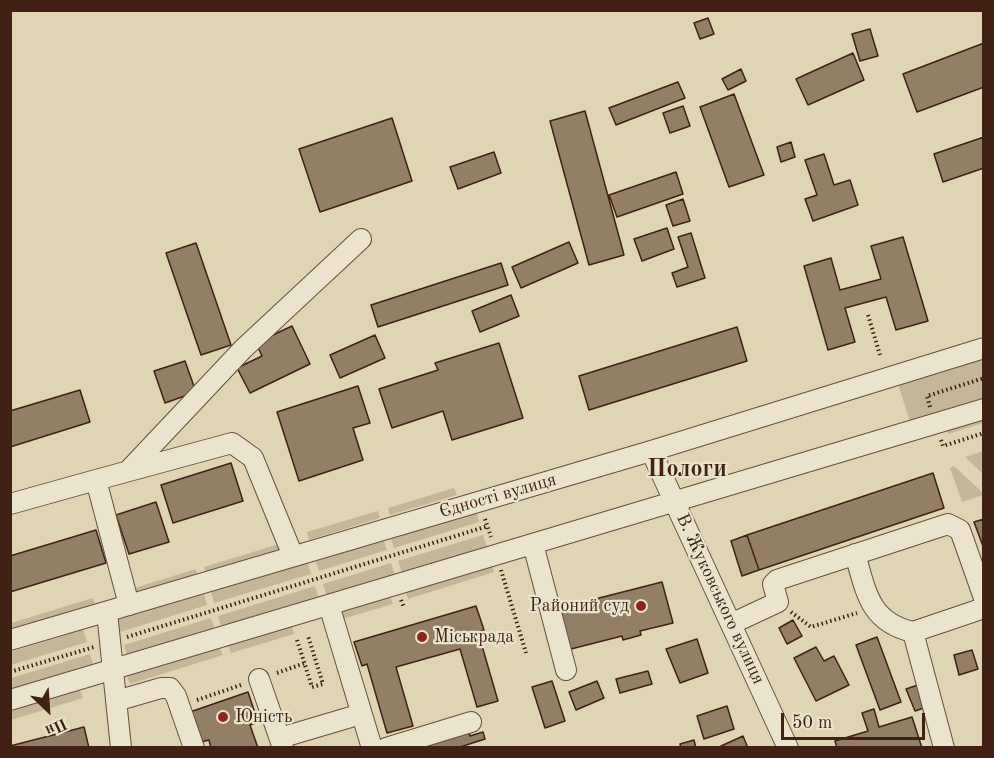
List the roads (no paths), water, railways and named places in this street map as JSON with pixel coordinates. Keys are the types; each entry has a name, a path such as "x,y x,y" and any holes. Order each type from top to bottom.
{"street":[{"path":"128,471 243,349 361,239"},
{"name":"Єдності вулиця","path":"10,640 651,451 984,348"},
{"path":"10,700 984,409"},
{"path":"10,504 232,443 253,458 293,556"},
{"name":"В. Жуковського вулиця","path":"651,451 788,747"},
{"path":"96,480 129,605"},
{"path":"731,624 778,602 773,587 775,581 940,525 955,525 963,537 984,598"},
{"path":"533,544 566,670"},
{"path":"855,554 872,607 899,628 913,632 984,608"},
{"path":"329,605 372,747"},
{"path":"107,612 121,747"},
{"path":"913,632 944,747"},
{"path":"260,679 281,743 361,714"},
{"path":"116,701 161,688 170,688 176,696 194,747"},
{"path":"386,747 471,722"}],"place":[{"name":"Районий суд","path":"641,606"},
{"name":"Міськрада","path":"422,637"},
{"name":"Юність","path":"223,717"}],"district":[{"name":"Пологи","path":"687,470"}]}
